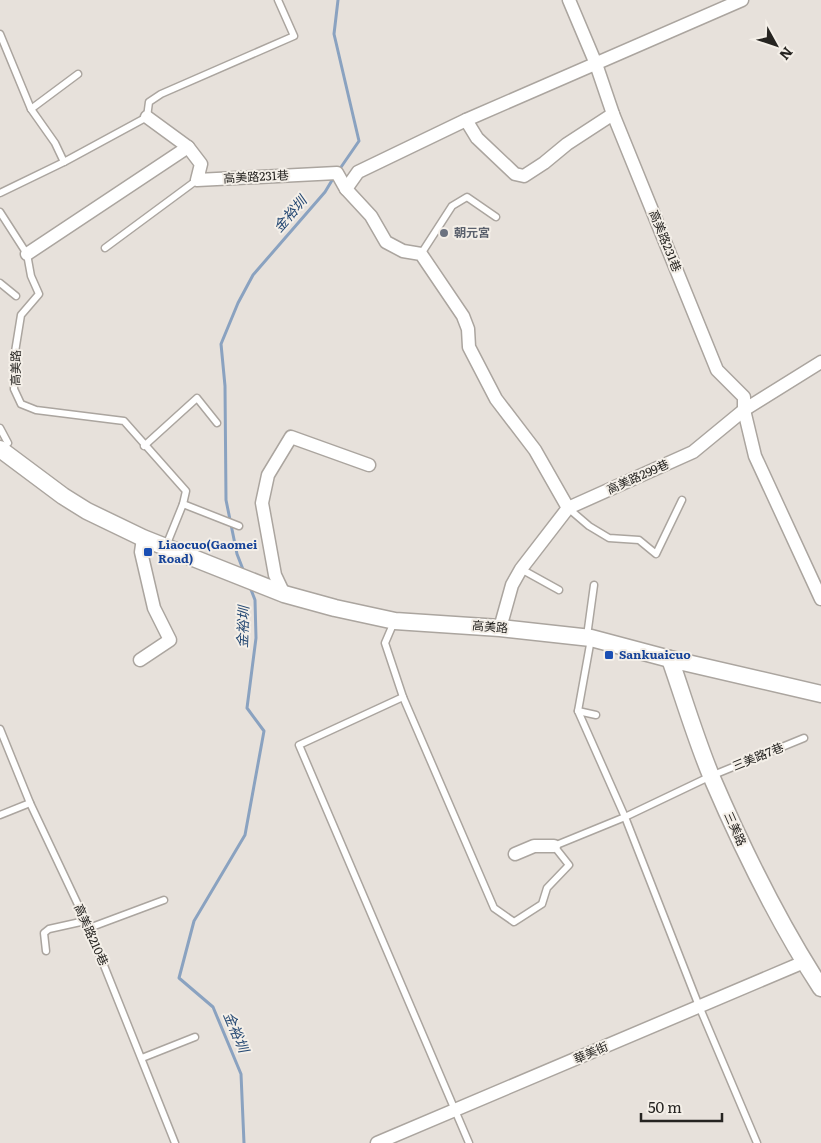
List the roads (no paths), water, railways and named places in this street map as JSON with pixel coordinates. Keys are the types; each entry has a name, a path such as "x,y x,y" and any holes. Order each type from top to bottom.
{"street":[{"name":"高美路231巷","path":"568,0 596,64 613,114 717,370 744,397 744,410 755,456 821,600"},
{"path":"346,189 358,172 466,120 742,0"},
{"path":"466,120 477,138 515,174 524,176 544,163 567,144 613,114"},
{"path":"147,117 188,146 201,164 197,180"},
{"path":"27,254 188,146"},
{"name":"高美路231巷","path":"197,180 337,173 346,189 371,216 386,242 403,251 420,254"},
{"path":"420,254 463,316 468,329 469,347 496,399 535,450 568,508"},
{"name":"高美路299巷","path":"500,628 512,585 521,569 568,508 693,452 744,410 821,362"},
{"path":"284,594 275,575 262,503 268,475 291,437 369,465"},
{"name":"高美路","path":"4,446 63,496 87,511 143,538 284,594 335,608 395,621 500,628 589,638 821,694"},
{"path":"140,660 170,640 154,608 142,552 143,538"},
{"name":"三美路","path":"670,659 711,776 750,862 804,962 821,988"},
{"path":"515,854 534,846 554,846"},
{"name":"華美街","path":"377,1143 804,962"}],"lane":[{"path":"0,193 64,162 147,117 149,102 162,94 294,36 278,0"},
{"path":"0,34 31,109 56,143 64,162"},
{"path":"31,109 78,74"},
{"path":"105,248 197,180"},
{"path":"420,254 452,206 467,197 496,217"},
{"name":"高美路","path":"0,212 27,254 31,276 39,294 21,315 14,352 14,389 21,404 36,410 124,421 144,446 186,491 183,504"},
{"path":"0,283 16,296"},
{"path":"144,446 197,398 217,423"},
{"name":"高美路","path":"0,428 4,446"},
{"path":"568,508 589,526 609,538 638,540 656,554 682,500"},
{"path":"165,547 183,504 239,526"},
{"path":"521,569 559,590"},
{"path":"594,585 589,638 578,711 625,817 699,1006 757,1143"},
{"path":"395,621 385,643 403,697 494,908 514,922 542,904 547,888 569,865 554,846"},
{"path":"403,697 300,745 469,1143"},
{"path":"578,711 596,715"},
{"name":"高美路210巷","path":"0,729 30,803 86,920 175,1143"},
{"name":"三美路7巷","path":"554,846 625,817 711,776 804,738"},
{"path":"0,815 30,803"},
{"path":"89,928 164,900"},
{"path":"46,951 44,933 49,929 86,920"},
{"path":"142,1058 195,1037"}],"waterway":[{"name":"金裕圳","path":"338,0 334,34 359,141 339,170"},
{"name":"金裕圳","path":"244,572 237,554 226,500 225,386 221,344 238,303 253,275 325,192 334,177"},
{"name":"金裕圳","path":"244,1143 241,1074 213,1007 179,978 194,921 245,835 264,731 247,708 256,638 255,600 250,587"}],"place":[{"name":"朝元宮","path":"444,233"},
{"name":"Liaocuo(Gaomei Road)","path":"148,552"},
{"name":"Sankuaicuo","path":"609,655"}]}
